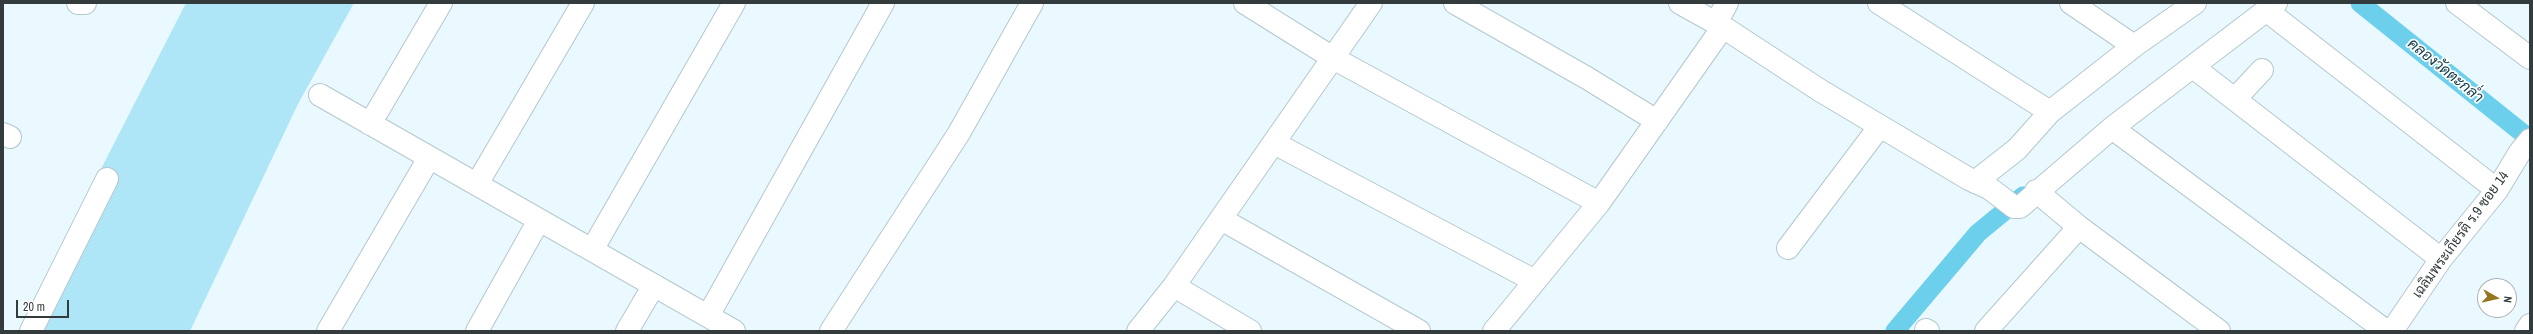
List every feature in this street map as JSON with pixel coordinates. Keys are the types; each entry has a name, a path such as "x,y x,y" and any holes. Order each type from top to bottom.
{"street":[{"path":"78,3 85,3"},
{"path":"370,124 441,3"},
{"path":"477,184 583,3"},
{"path":"592,250 734,3"},
{"path":"708,316 883,3"},
{"path":"831,331 959,133 1032,3"},
{"path":"1245,3 1333,58 1599,203"},
{"path":"1138,331 1174,286 1371,3"},
{"path":"1455,3 1587,78 1657,120"},
{"path":"1680,3 1720,25 1880,126 1982,185 2014,207 2020,207 2036,191 2112,128 2271,7 2497,190"},
{"path":"1494,331 1599,203 1657,120 1720,25 1727,3"},
{"path":"1879,3 2050,112"},
{"path":"2072,3 2134,46"},
{"path":"1982,185 2050,112 2134,46 2195,3"},
{"path":"2457,3 2530,58"},
{"path":"2193,67 2441,259"},
{"path":"2235,99 2262,70"},
{"path":"320,95 734,331"},
{"path":"1788,248 1880,126"},
{"path":"2112,128 2386,331"},
{"path":"1274,142 1535,281"},
{"name":"เฉลิมพระเกียรติ ร.9 ซอย 14","path":"2392,331 2441,259 2497,190 2525,146"},
{"path":"328,331 429,158"},
{"path":"31,331 107,179"},
{"path":"2036,191 2079,227 2219,331"},
{"path":"1221,219 1419,331"},
{"path":"477,331 539,220"},
{"path":"1986,331 2079,227"},
{"path":"627,331 654,285"},
{"path":"1174,286 1250,331"},
{"path":"2526,331 2530,325"}],"shaded area":[{"path":"186,3 354,3 298,104 190,331 18,331"}],"waterway":[{"name":"คลองวัดตะกล่ำ","path":"2360,3 2530,139"},
{"path":"1895,331 1978,233 2023,196"}]}
